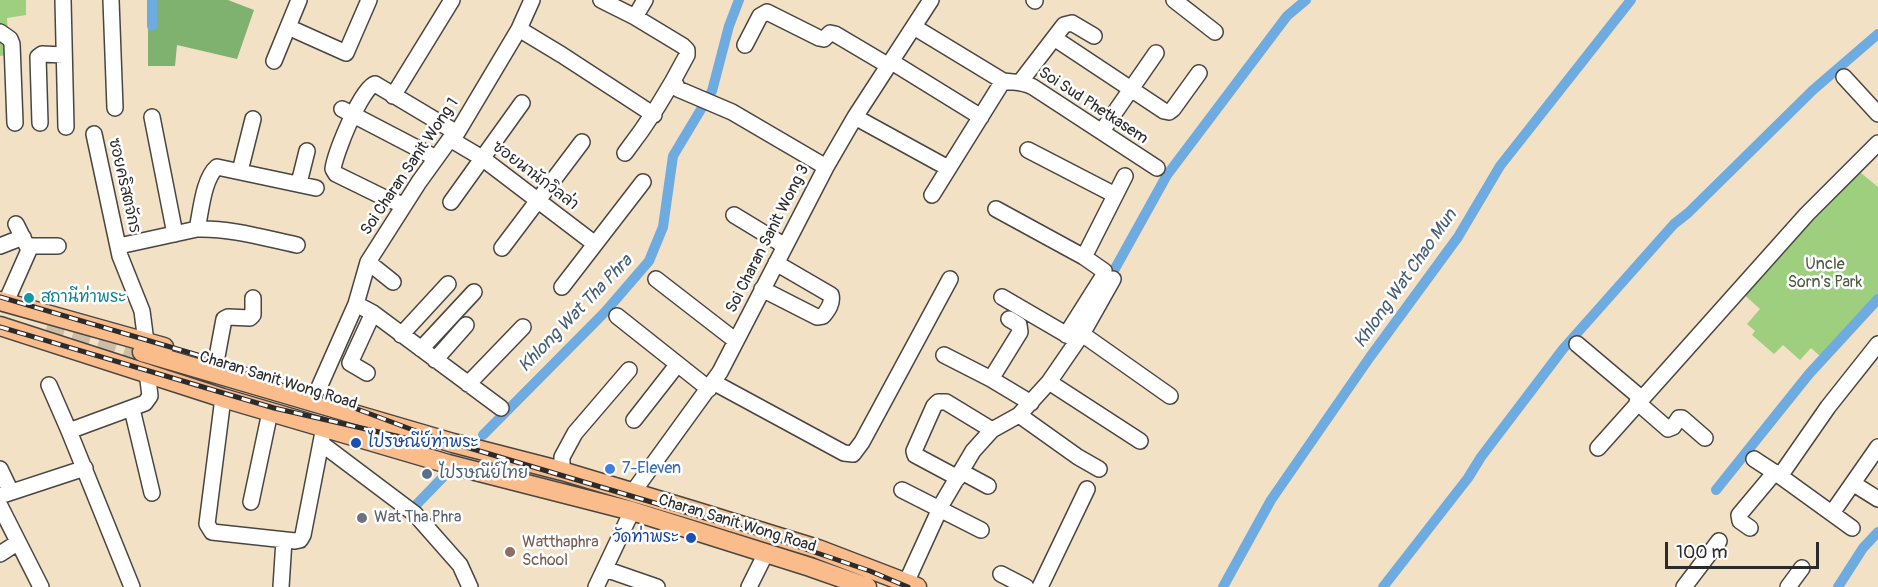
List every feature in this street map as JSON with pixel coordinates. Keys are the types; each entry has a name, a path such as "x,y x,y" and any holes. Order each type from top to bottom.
{"main road":[{"name":"Charan Sanit Wong Road","path":"3,302 115,333 143,356 223,398 270,412 323,436 448,464 632,511 867,587"},
{"name":"Charan Sanit Wong Road","path":"0,326 106,360 143,356 216,362 471,439 558,470"},
{"path":"106,360 102,352 103,347 106,340 115,333"},
{"name":"Charan Sanit Wong Road","path":"143,356 633,492 818,549 911,585"},
{"name":"Charan Sanit Wong Road","path":"143,356 451,452 553,490"}],"street":[{"path":"63,0 66,127"},
{"path":"111,0 115,108"},
{"path":"274,61 299,0"},
{"path":"288,27 346,52 369,0"},
{"path":"393,96 452,0"},
{"name":"Soi Charan Sanit Wong 1","path":"317,393 356,304 369,262 404,205 454,136 519,29 532,0"},
{"path":"601,0 635,17 687,50 687,55 674,81 654,115 625,153"},
{"path":"635,17 645,0"},
{"name":"Soi Charan Sanit Wong 3","path":"633,492 711,386 826,167 855,117 931,0"},
{"path":"1174,0 1215,32"},
{"path":"745,45 760,16 767,12 819,38 824,39 830,33 835,34 981,117"},
{"path":"1021,81 1064,25 1068,23 1094,36"},
{"path":"914,27 1003,81 932,195"},
{"path":"519,29 654,115"},
{"path":"0,32 10,39 12,44 15,123"},
{"path":"1054,38 1164,111 1169,112 1199,73"},
{"path":"1102,131 1156,53"},
{"path":"40,123 38,57 42,54 64,55"},
{"path":"1844,77 1878,114"},
{"path":"674,81 678,89 706,100 826,167"},
{"name":"Soi Sud Phetkasem","path":"1003,81 1013,83 1021,81 1157,168"},
{"name":"ซอยนานักวิลล่า","path":"348,112 370,85 375,84 454,136 596,244"},
{"path":"451,202 522,103"},
{"path":"404,205 334,172 333,166 348,112 436,158"},
{"path":"152,117 175,234"},
{"path":"855,117 948,168"},
{"path":"240,171 253,119"},
{"name":"ซอยคริสตจักร","path":"94,134 120,256 142,311 143,356 149,399 132,409"},
{"path":"502,248 582,142"},
{"path":"1598,448 1807,214 1878,143"},
{"path":"1029,150 1115,195"},
{"path":"298,183 307,151"},
{"path":"196,229 211,172 217,167 316,188"},
{"path":"1084,257 1125,176"},
{"path":"562,287 643,182"},
{"path":"996,209 1084,257 1104,271 1075,337"},
{"path":"734,215 784,246"},
{"name":"ซอยคริสตจักร","path":"119,246 196,229 226,229 297,245"},
{"path":"0,246 22,236 58,246"},
{"path":"3,302 27,255 22,236"},
{"path":"369,262 393,282"},
{"path":"762,288 817,317 823,316 826,312 832,300 831,295 776,263"},
{"path":"656,279 736,341"},
{"path":"617,316 677,365 711,386 844,453 853,454 858,450 950,279"},
{"path":"911,585 940,509 973,451 992,430 1019,415 1049,382 1113,279"},
{"path":"401,334 448,284"},
{"path":"421,349 474,292"},
{"path":"1002,297 1075,337 1170,396"},
{"path":"216,362 224,319 228,316 250,318 253,315 253,298"},
{"path":"356,304 401,334 501,408"},
{"path":"367,373 350,363 373,314"},
{"path":"991,379 1020,332 1019,325 1009,319"},
{"path":"435,360 466,325"},
{"path":"468,384 523,327"},
{"path":"1750,528 1740,521 1739,515 1777,474 1878,344"},
{"path":"1577,345 1668,429 1673,427 1679,418 1682,418 1705,438"},
{"path":"944,355 991,379 1030,403"},
{"path":"634,420 677,365"},
{"path":"558,470 575,433 629,370"},
{"path":"1049,382 1140,441"},
{"path":"49,385 132,587"},
{"path":"223,398 208,529 219,534 300,540 303,535 323,436 415,514 460,565 470,587"},
{"path":"988,486 915,455 914,451 934,406 938,402 946,402 992,430"},
{"path":"69,431 132,409 152,493"},
{"path":"251,502 270,412"},
{"path":"1019,415 1099,469"},
{"path":"1833,513 1878,447"},
{"path":"1754,459 1852,528"},
{"path":"0,469 6,494 85,468"},
{"path":"1854,484 1878,499"},
{"path":"1040,587 1087,489"},
{"path":"902,490 981,530"},
{"path":"0,506 41,587"},
{"path":"596,587 632,511"},
{"path":"281,587 284,540"},
{"path":"1684,587 1719,541"},
{"path":"0,554 17,543"},
{"path":"749,587 765,553"},
{"path":"1788,587 1802,568"},
{"path":"604,569 657,587"},
{"path":"1001,574 1026,587"}],"green space":[{"path":"0,0 26,0 26,15 7,18 9,55 0,56"},
{"path":"148,0 228,0 254,10 237,59 177,45 175,66 148,66"},
{"name":"Uncle Sorn's Park","path":"1855,168 1878,187 1878,295 1821,357 1811,348 1800,360 1783,345 1774,354 1752,335 1755,331 1747,324 1760,309 1740,291"}],"waterway":[{"path":"152,0 152,26"},
{"name":"Khlong Wat Tha Phra","path":"483,435 605,312 649,261 663,227 673,156 712,91 729,26 739,0"},
{"path":"1107,283 1167,175 1287,16 1306,0"},
{"name":"Khlong Wat Chao Mun","path":"1223,587 1271,500 1370,357 1458,237 1500,166 1631,0"},
{"path":"1383,587 1468,478 1481,457 1563,349 1674,224 1813,90 1878,34"},
{"path":"1716,490 1809,374 1878,299"},
{"name":"Khlong Wat Tha Phra","path":"416,505 446,474"},
{"path":"1838,587 1863,548 1878,532"}],"tunnel":[{"path":"48,323 142,352"}],"railway":[{"path":"0,297 269,376 429,436 776,539 870,571 908,587"},
{"path":"0,327 274,408 432,446"}],"place":[{"name":"สถานีท่าพระ","path":"29,298"},
{"name":"ไปรษณีย์ท่าพระ","path":"356,443"},
{"name":"7-Eleven","path":"610,469"},
{"name":"ไปรษณีย์ไทย","path":"427,474"},
{"name":"Wat Tha Phra","path":"362,518"},
{"name":"วัดท่าพระ","path":"691,538"},
{"name":"Watthaphra School","path":"510,552"}]}
